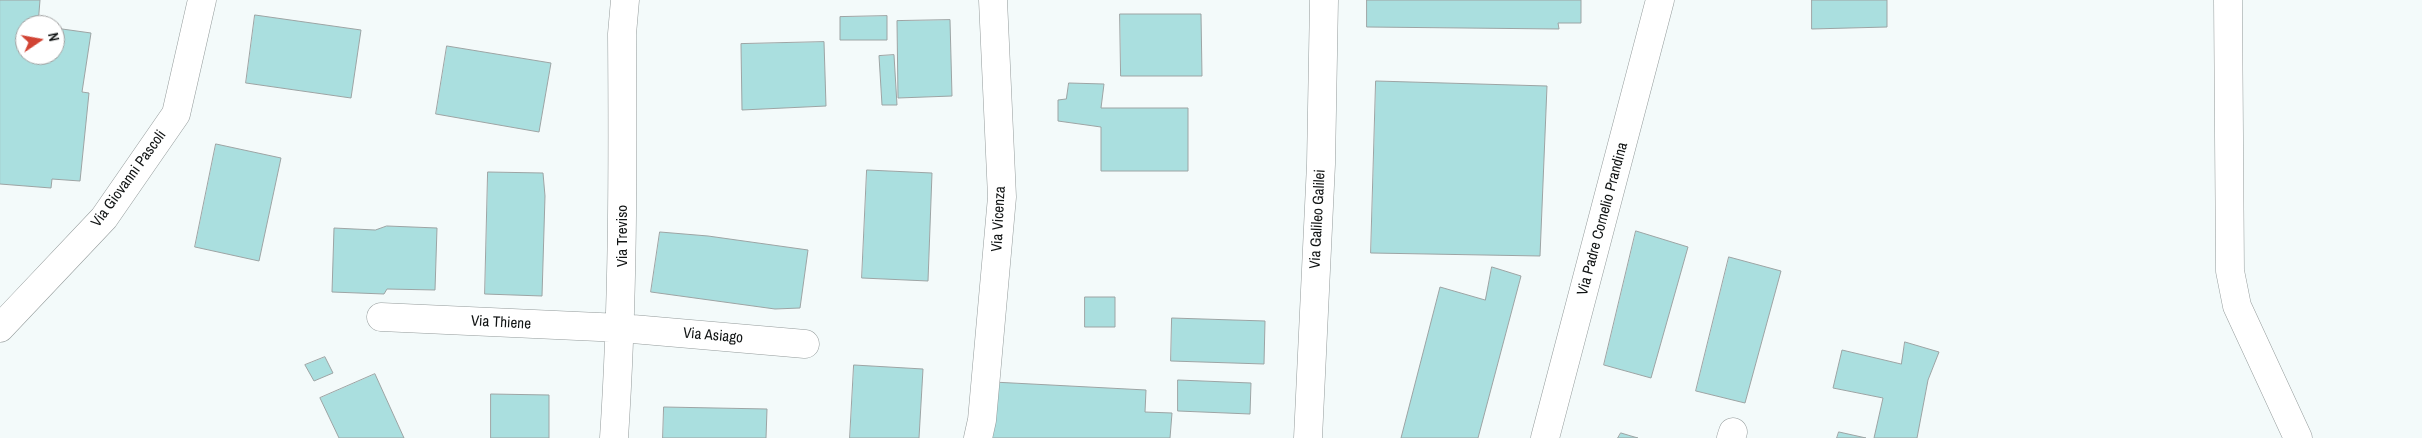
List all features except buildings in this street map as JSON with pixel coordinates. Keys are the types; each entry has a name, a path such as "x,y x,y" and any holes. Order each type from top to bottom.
{"street":[{"name":"Via Giovanni Pascoli","path":"0,328 104,218 176,114 202,0"},
{"name":"Via Treviso","path":"614,438 621,328 622,34 625,0"},
{"name":"Via Vicenza","path":"978,438 982,420 1002,197 993,0"},
{"name":"Via Galileo Galilei","path":"1308,438 1321,164 1324,0"},
{"name":"Via Padre Cornelio Prandina","path":"1545,438 1660,0"},
{"path":"2228,0 2230,271 2238,306 2298,438"},
{"name":"Via Thiene","path":"381,317 621,328"},
{"name":"Via Asiago","path":"621,328 805,344"}]}
